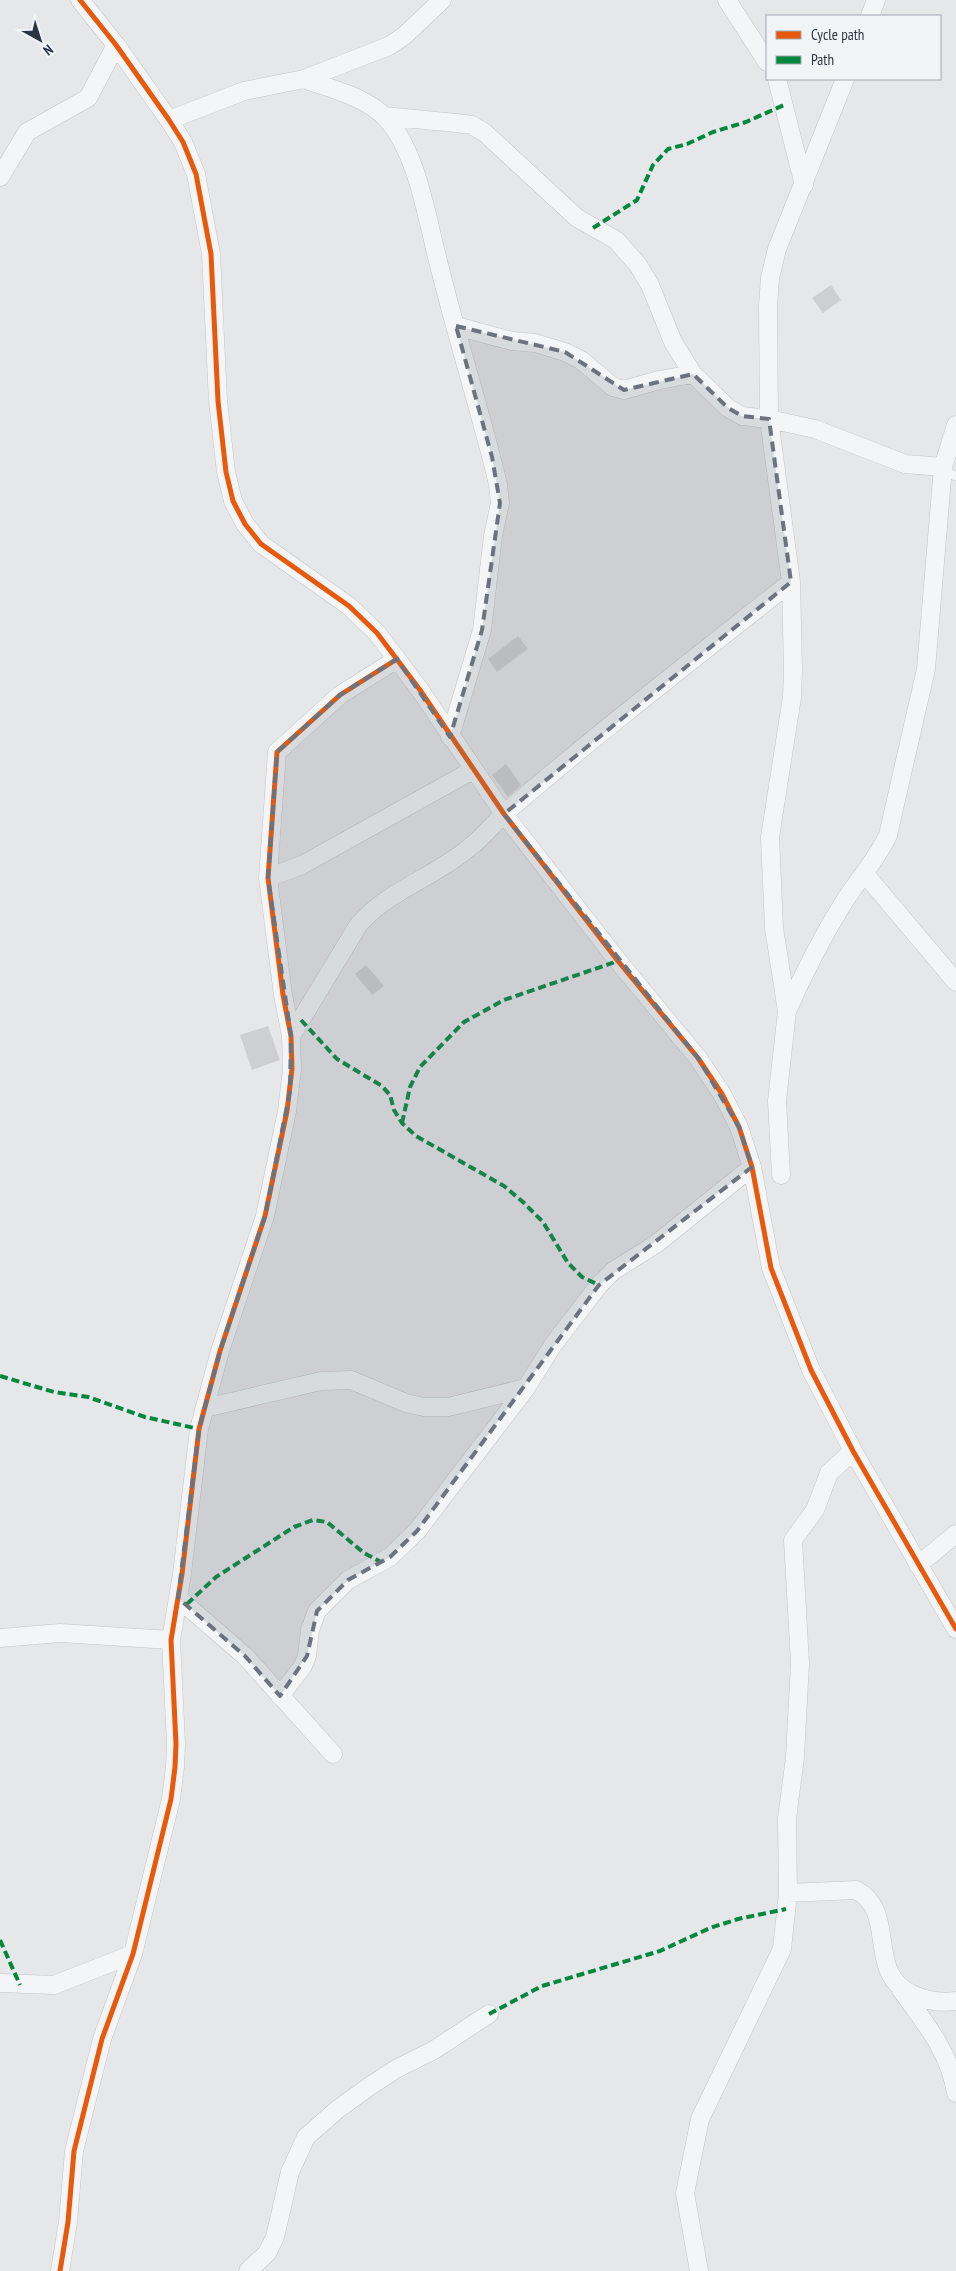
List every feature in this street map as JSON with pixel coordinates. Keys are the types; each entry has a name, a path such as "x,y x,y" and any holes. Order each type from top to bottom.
{"street":[{"path":"80,0 116,45 170,120 183,142 196,174 210,254 218,401 226,472 233,501 245,524 261,544 349,606 377,634 397,659 504,814 618,961 698,1058 722,1094 739,1127 752,1167 771,1268 811,1370 853,1451 956,1629"},
{"path":"170,120 244,91 304,79 389,46 404,36 442,0"},
{"path":"727,0 766,60"},
{"path":"870,15 876,0"},
{"path":"0,177 27,132 88,98 116,45"},
{"path":"304,79 364,101 384,116 396,130 416,176 428,212 438,265 498,484 500,503 493,536 482,630 450,737"},
{"path":"777,80 804,185"},
{"path":"781,1175 777,1101 787,1011 774,928 770,837 792,697 791,582 769,419 770,278 777,249 845,80"},
{"path":"384,116 472,125 485,133 577,218 616,240 638,265 650,285 673,342 693,374 728,408 742,416 769,419 815,429 905,464 947,471"},
{"path":"456,326 512,341 536,343 565,352 581,360 613,387 624,390 659,380 693,374"},
{"path":"787,1011 807,967 842,906 880,851 888,835 926,669 947,471 955,427"},
{"path":"291,1036 359,924 370,911 394,894 448,865 472,846 504,814 626,713 791,582"},
{"path":"60,2271 68,2222 74,2151 102,2039 133,1954 171,1799 175,1767 171,1640 200,1428 220,1352 265,1216 287,1111 292,1069 291,1036 282,986 268,878 276,752 340,694 397,659"},
{"path":"268,878 302,865 473,770"},
{"path":"865,874 956,982"},
{"path":"280,1696 305,1661 310,1643 313,1618 320,1606 348,1580 390,1557 417,1531 526,1388 554,1345 599,1285 613,1271 656,1244 752,1167"},
{"path":"205,1408 321,1382 351,1380 406,1403 424,1407 448,1407 526,1388"},
{"path":"699,2271 685,2193 700,2119 782,1949 788,1893 787,1819 795,1757 800,1663 793,1540 815,1510 829,1473 853,1451"},
{"path":"918,1565 956,1534"},
{"path":"178,1598 245,1656 333,1754"},
{"path":"0,1638 60,1633 171,1640"},
{"path":"788,1893 856,1890 871,1901 877,1915 886,1964 892,1979 940,2046 950,2065 956,2093"},
{"path":"0,1983 54,1984 133,1954"},
{"path":"901,1990 923,1999 946,2002 956,2001"},
{"path":"248,2271 267,2253 275,2238 290,2172 306,2137 338,2109 370,2086 396,2069 434,2050 489,2014"}],"highlighted area":[{"path":"456,326 565,352 624,390 693,374 728,408 742,416 769,419 791,582 504,814 698,1058 739,1127 752,1167 599,1285 417,1531 390,1557 348,1580 317,1611 307,1656 280,1696 245,1656 178,1598 199,1429 220,1351 265,1216 290,1091 291,1036 268,878 277,752 340,695 397,659 450,737 482,630 500,503 492,457"}],"building":[{"path":"831,285 841,300 823,313 812,298"},
{"path":"518,636 528,649 497,672 488,659"},
{"path":"506,764 521,785 508,797 492,775"},
{"path":"366,965 384,986 372,995 355,974"},
{"path":"268,1026 280,1060 252,1070 240,1035"}],"marked path":[{"path":"593,228 637,200 653,165 668,149 746,122 784,105"},
{"path":"402,1123 410,1087 420,1067 464,1022 504,1000 618,961"},
{"path":"301,1020 337,1059 382,1086 390,1095 394,1110 402,1123 416,1136 504,1186 523,1202 543,1222 568,1263 582,1277 599,1285"},
{"path":"0,1376 54,1392 88,1397 145,1417 199,1429"},
{"path":"187,1604 216,1577 294,1527 313,1520 327,1522 364,1553 381,1562"},
{"path":"489,2014 542,1986 660,1951 710,1928 738,1919 786,1909"},
{"path":"0,1940 20,1985"}],"cycle path":[{"path":"80,0 116,45 169,120 183,142 196,174 211,254 218,401 226,472 233,501 245,524 261,544 349,606 377,633 420,690 504,814 618,961 698,1058 722,1094 739,1127 752,1167 771,1268 811,1370 853,1451 956,1629"},
{"path":"60,2271 68,2222 74,2151 102,2039 133,1954 171,1799 176,1744 171,1640 182,1574 199,1429 220,1351 265,1216 287,1111 292,1069 291,1036 283,995 268,878 277,752 340,695 397,659"}]}
